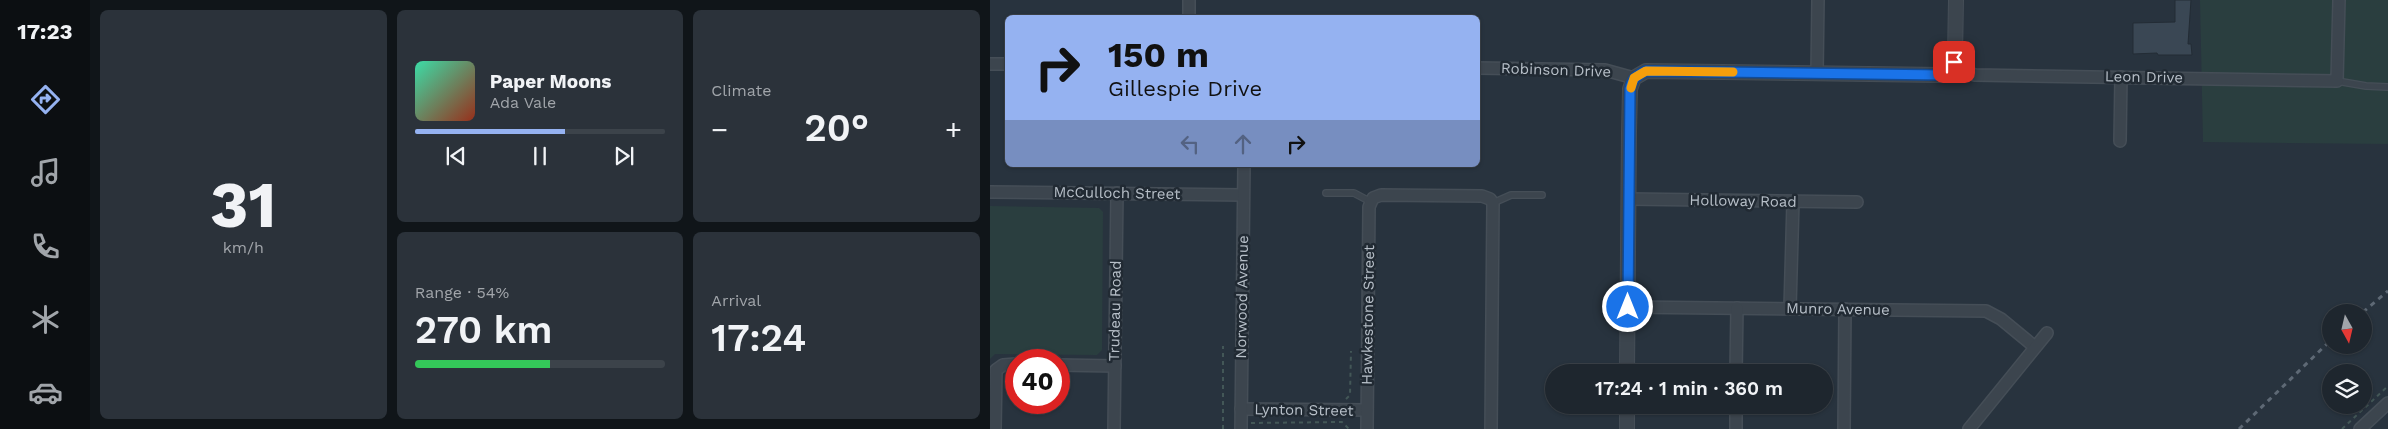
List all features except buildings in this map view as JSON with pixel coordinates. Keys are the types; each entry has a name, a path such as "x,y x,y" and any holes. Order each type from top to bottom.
{"street":[{"path":"1189,0 1189,15"},
{"path":"1817,74 1818,0"},
{"path":"1627,364 1630,89 1634,78 1646,71 1941,75 1952,68 1955,56 1956,0"},
{"path":"2337,81 2339,0"},
{"path":"990,64 1005,64"},
{"name":"Robinson Drive","path":"1480,68 1605,70 1634,78"},
{"name":"Leon Drive","path":"1952,68 1974,75 2337,81"},
{"path":"2120,141 2121,77"},
{"name":"Norwood Avenue","path":"1244,167 1241,409 1244,428"},
{"name":"McCulloch Street","path":"990,192 1243,195"},
{"name":"Trudeau Road","path":"1114,429 1117,193"},
{"path":"1371,202 1382,195 1482,196 1490,199 1493,203 1491,429"},
{"name":"Holloway Road","path":"1628,199 1857,202"},
{"name":"Hawkestone Street","path":"1367,429 1371,202"},
{"path":"1790,308 1793,202"},
{"name":"Munro Avenue","path":"1628,307 1986,311 2001,319 2035,347"},
{"path":"1736,364 1737,308"},
{"path":"1844,429 1845,309"},
{"path":"1969,429 2046,333"},
{"path":"995,429 996,370 1005,365"},
{"path":"1070,365 1115,366"},
{"path":"2360,429 2388,403"},
{"name":"Lynton Street","path":"1241,409 1367,410"},
{"path":"1627,414 1627,429"},
{"path":"1736,414 1736,429"}],"lane":[{"name":"Leon Drive","path":"2337,81 2366,86 2388,86"},
{"path":"1326,192 1354,193 1371,202"},
{"path":"1493,203 1511,195 1542,195"}],"path":[{"path":"1223,429 1224,346"},
{"path":"1344,400 1350,395 1351,351"},
{"path":"2342,429 2388,386"},
{"path":"1244,428 1253,421 1342,422 1349,429"}],"green space":[{"path":"2200,0 2388,0 2388,144 2203,142"},
{"path":"990,206 1099,208 1103,212 1102,350 1097,355 1070,355 1070,349 1005,349 1005,354 995,354 990,359"}],"railway":[{"path":"2372,304 2388,291"},
{"path":"2239,429 2322,349"}],"slow traffic":[{"path":"1631,88 1634,78 1646,71 1733,72"}],"route":[{"path":"1628,307 1630,89 1634,78 1646,71 1941,75 1948,72 1954,62"}]}
